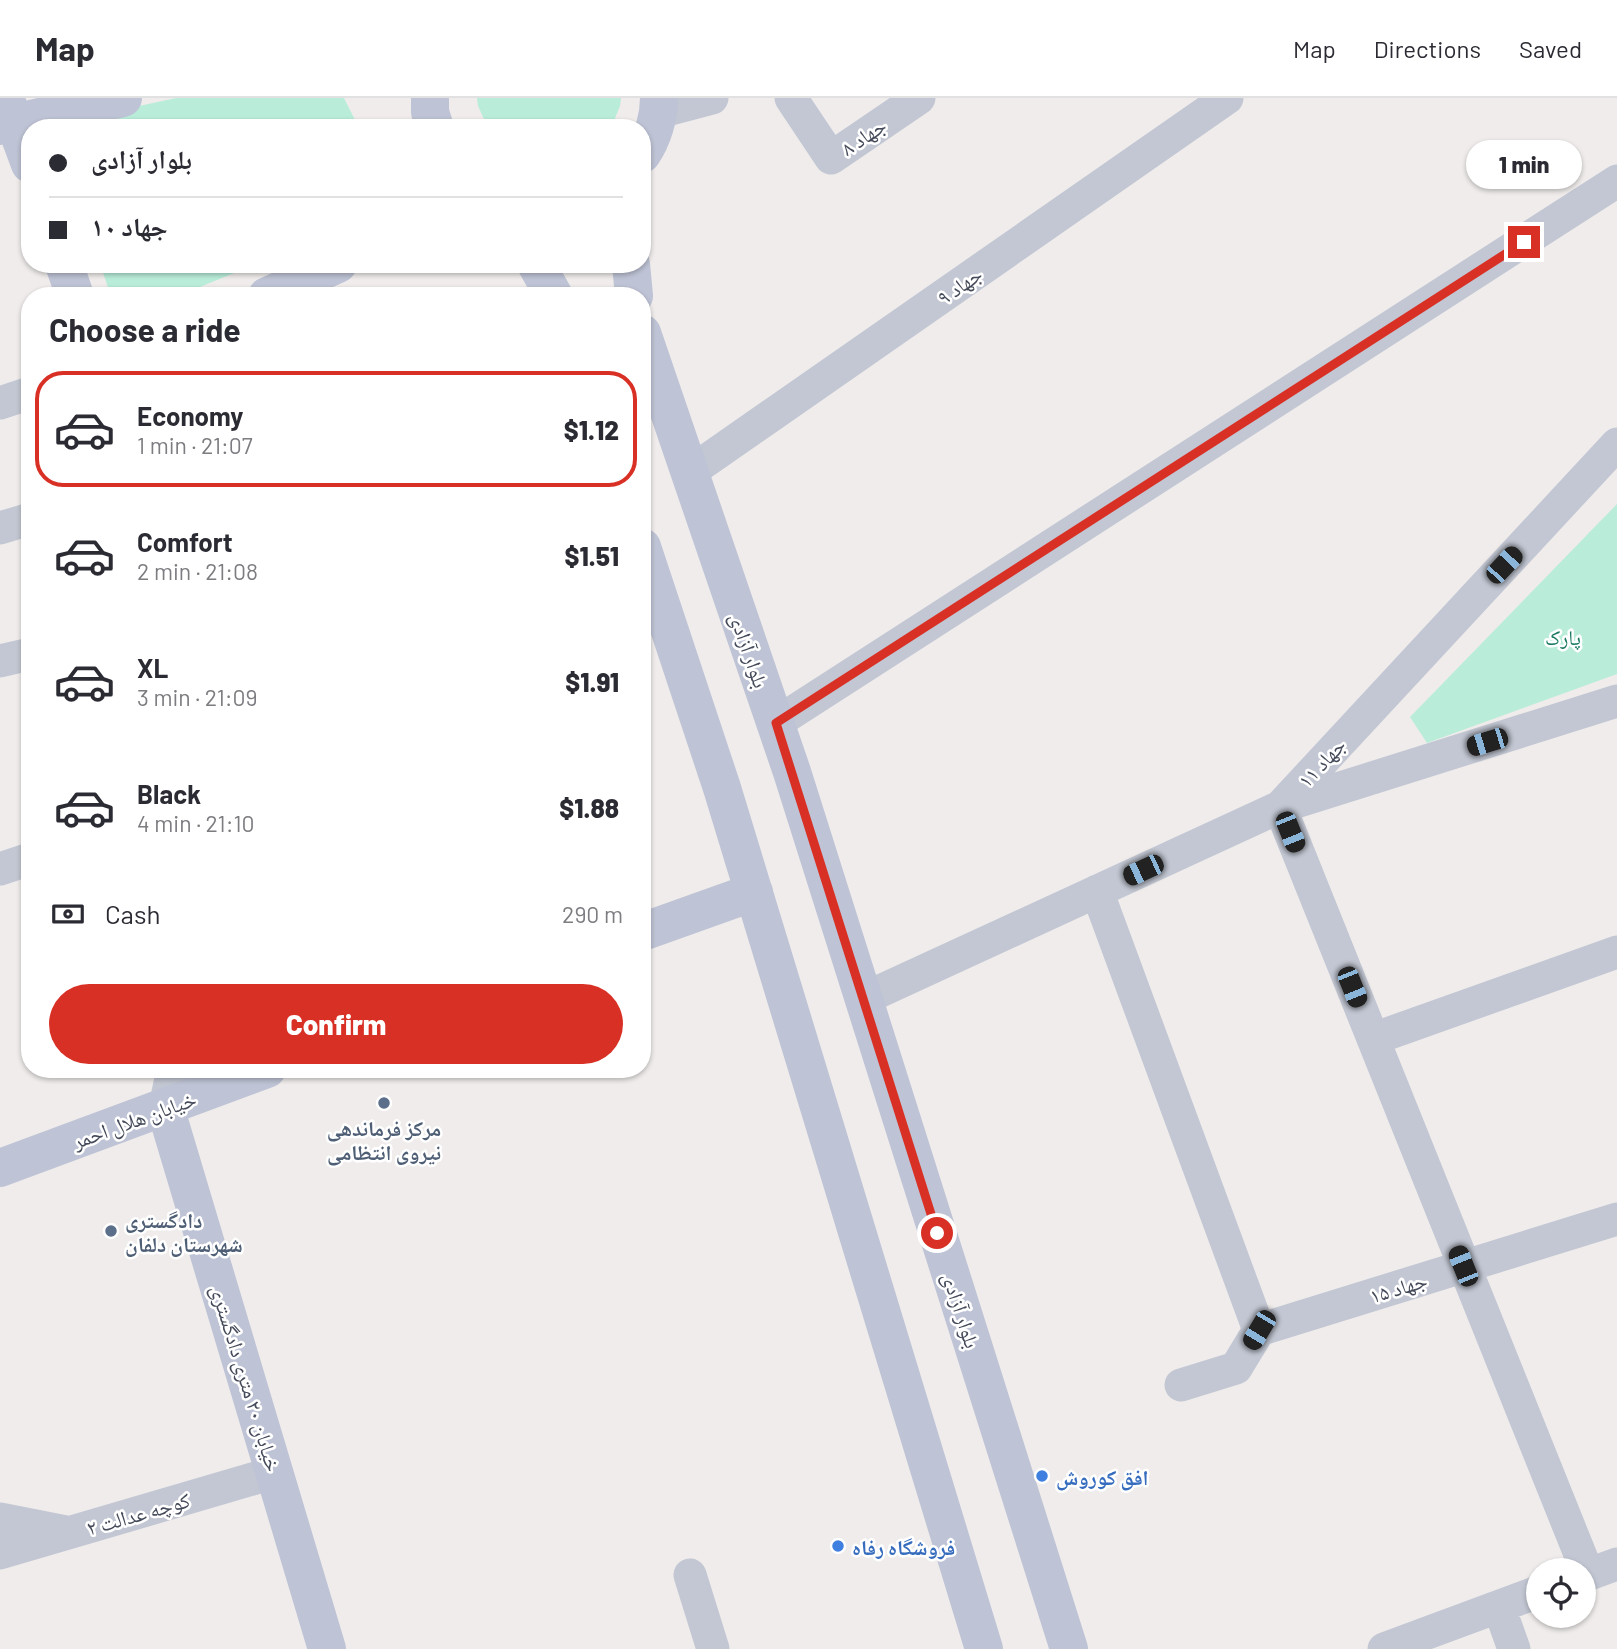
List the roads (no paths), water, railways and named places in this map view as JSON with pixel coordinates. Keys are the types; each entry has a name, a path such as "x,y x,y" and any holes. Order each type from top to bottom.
{"main road":[{"path":"21,145 7,116 123,98"},
{"path":"430,98 432,119"},
{"path":"287,287 318,273"},
{"name":"بلوار آزادی","path":"651,358 776,723 1069,1649"},
{"path":"651,574 722,788 984,1649"},
{"path":"651,929 754,892"},
{"name":"خیابان هلال احمر","path":"0,1168 243,1078"},
{"name":"خیابان ۲۰ متری دادگستری","path":"165,1107 327,1649"}],"street":[{"path":"652,129 712,98"},
{"name":"جهاد ۸","path":"791,98 831,158 919,98"},
{"name":"جهاد ۹","path":"690,472 1227,98"},
{"path":"776,723 1617,181"},
{"path":"0,403 21,396"},
{"name":"جهاد ۱۱","path":"863,999 1280,807 1617,444"},
{"path":"0,528 21,522"},
{"path":"0,661 21,656"},
{"path":"1590,1558 1463,1266 1280,807 1617,701"},
{"path":"0,869 21,862"},
{"path":"1097,891 1259,1330 1236,1368 1181,1385"},
{"path":"1373,1039 1617,952"},
{"path":"165,1107 171,1078"},
{"name":"جهاد ۱۵","path":"1259,1330 1617,1219"},
{"name":"کوچه عدالت ۲","path":"0,1553 276,1472"},
{"path":"0,1519 71,1533"},
{"path":"690,1575 713,1649"},
{"path":"1384,1649 1526,1597"},
{"path":"1499,1607 1514,1649"}],"place":[{"name":"مرکز فرماندهی نیروی انتظامی","path":"384,1103"},
{"name":"دادگستری شهرستان دلفان","path":"111,1231"},
{"name":"افق کوروش","path":"1042,1476"},
{"name":"فروشگاه رفاه","path":"838,1546"}],"park label":[{"name":"پارک","path":"1563,636"}]}
